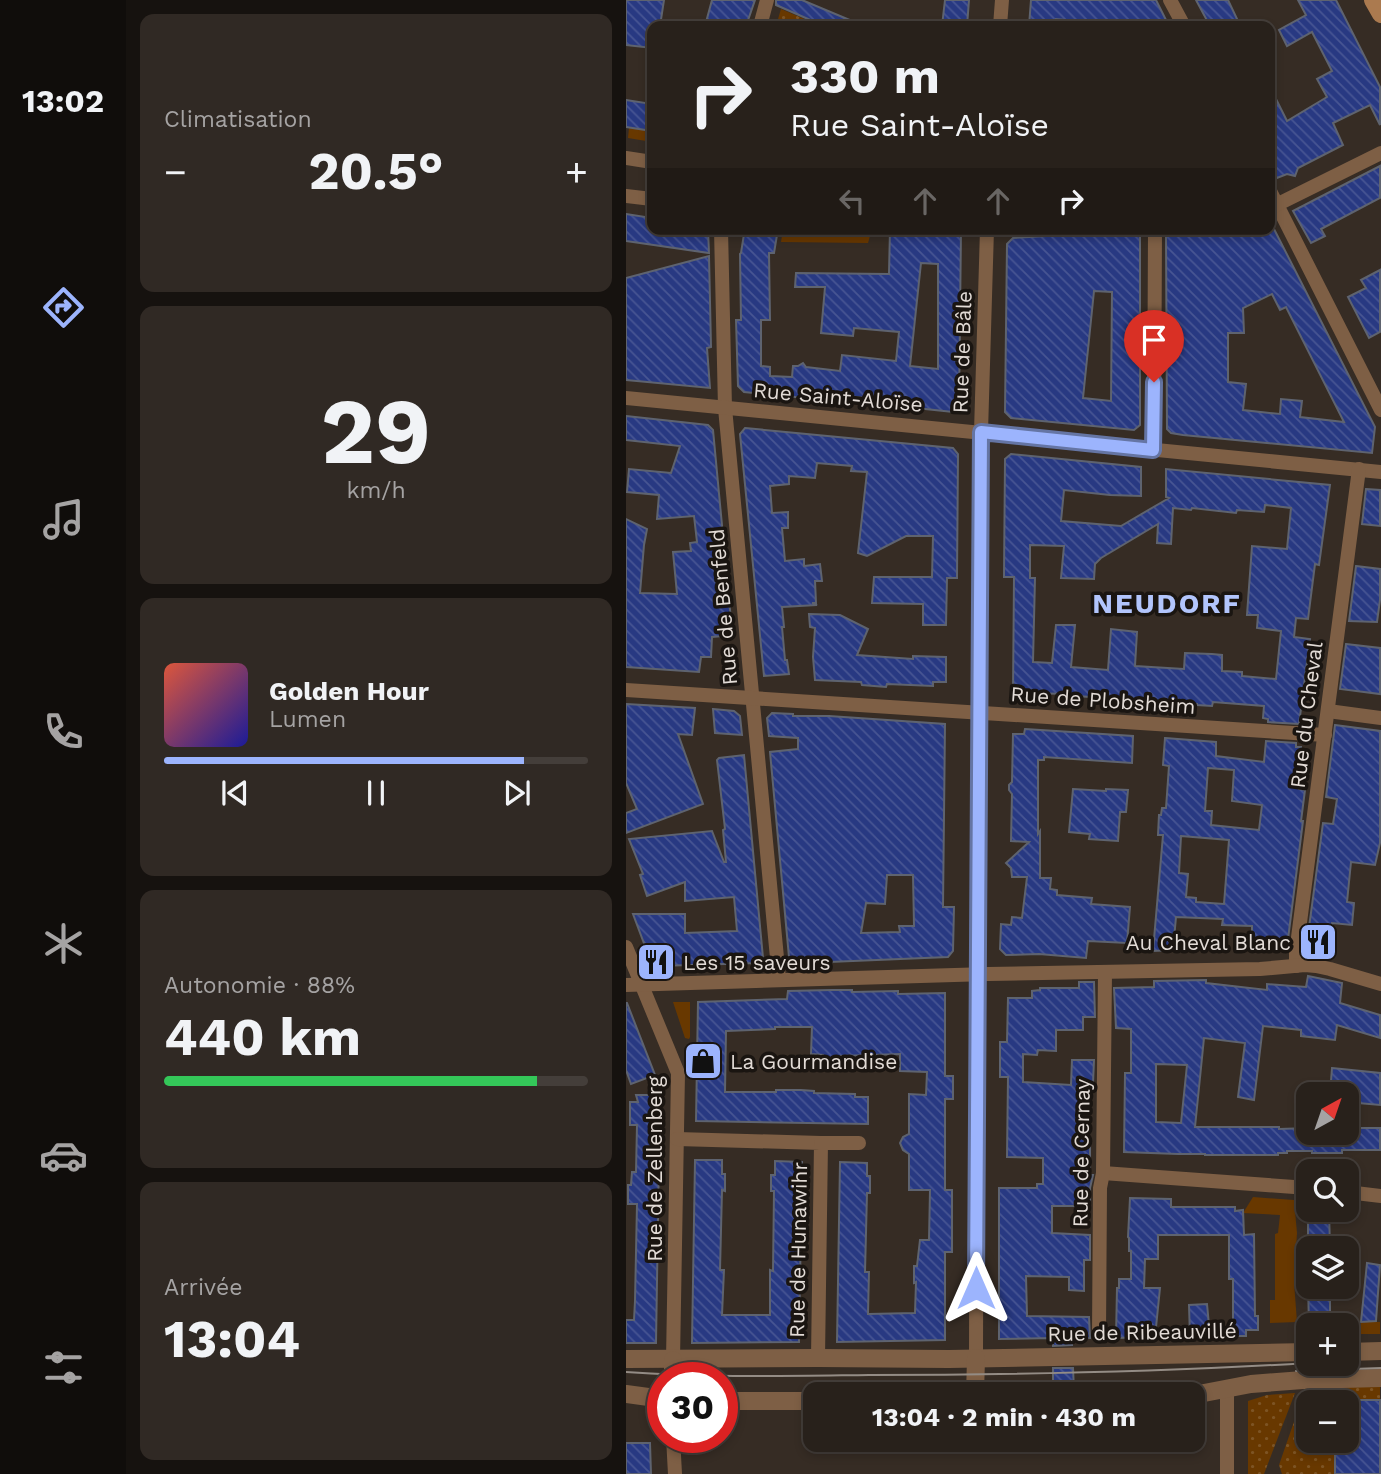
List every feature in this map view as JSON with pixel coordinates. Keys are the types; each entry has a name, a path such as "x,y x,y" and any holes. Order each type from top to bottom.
{"main road":[{"path":"1373,0 1380,14"}],"street":[{"path":"762,21 768,0"},
{"path":"1000,21 1002,0"},
{"path":"1170,0 1181,21"},
{"path":"1275,206 1380,153"},
{"path":"626,158 647,161"},
{"path":"626,196 647,199"},
{"path":"1275,209 1380,410"},
{"name":"Rue de Benfeld","path":"720,235 725,408 779,979"},
{"name":"Rue de Bâle","path":"976,1358 981,432 987,235"},
{"path":"1153,450 1155,235"},
{"name":"Rue Saint-Aloïse","path":"626,398 1380,472"},
{"name":"Rue du Cheval","path":"1296,966 1359,469"},
{"name":"Rue de Plobsheim","path":"626,690 1325,735"},
{"path":"1328,710 1380,718"},
{"name":"Rue de Zellenberg","path":"626,947 678,1073 673,1362"},
{"path":"626,985 779,979 1260,969 1305,965 1330,969 1380,984"},
{"name":"Rue de Cernay","path":"1099,1334 1105,972"},
{"name":"Rue de Hunawihr","path":"677,1139 859,1143"},
{"name":"Rue de Hunawihr","path":"818,1358 821,1143"},
{"path":"1103,1173 1296,1187"},
{"path":"1359,1193 1380,1196"},
{"path":"1359,1352 1380,1351"},
{"name":"Rue de Ribeauvillé","path":"738,1364 818,1358 949,1359 1296,1352"},
{"path":"975,1382 976,1358"},
{"name":"Rue de Ribeauvillé","path":"626,1359 647,1363"},
{"path":"1205,1393 1251,1384 1380,1378"},
{"path":"1227,1390 1227,1474"},
{"path":"626,1394 647,1396"},
{"path":"738,1401 803,1401"},
{"path":"674,1453 675,1474"}],"shaded area":[{"path":"781,9 809,21 777,21"},
{"path":"629,128 647,130 647,141 628,138"},
{"path":"782,235 870,235 868,243 781,242"},
{"path":"673,1002 690,1002 689,1039 685,1038"},
{"path":"1253,1197 1294,1200 1297,1233 1294,1282 1296,1322 1270,1323 1270,1300 1275,1300 1275,1234 1278,1233 1280,1215 1243,1213"},
{"path":"1361,1322 1380,1322 1380,1334 1359,1334"},
{"path":"1306,1387 1380,1387 1380,1400 1359,1401 1359,1390 1305,1390"},
{"path":"1295,1393 1264,1474 1248,1474 1248,1401 1267,1395"},
{"path":"1296,1416 1296,1453 1335,1453 1335,1474 1282,1474 1279,1465"}],"building":[{"path":"626,0 664,0 661,21 647,21 647,47 626,45"},
{"path":"712,0 755,0 748,21 706,21"},
{"path":"776,0 802,0 852,21 813,21 776,5"},
{"path":"945,0 969,0 967,21 943,21"},
{"path":"1031,0 1156,0 1166,21 1056,19 1029,21"},
{"path":"1196,0 1228,0 1238,21 1207,21"},
{"path":"1298,0 1336,0 1380,87 1380,125 1370,105 1333,123 1343,145 1298,168 1295,176 1287,174 1277,178 1275,97 1287,121 1327,97 1317,79 1332,71 1312,32 1287,46 1279,30 1306,15"},
{"path":"626,100 647,103 647,130 626,127"},
{"path":"1380,166 1380,198 1321,229 1325,236 1311,243 1293,211"},
{"path":"626,214 647,217 647,235 708,235 709,253 626,241"},
{"path":"1275,231 1375,427 1372,453 1183,435 1171,433 1167,429 1166,235 1275,235","holes":["1272,294 1280,310 1286,307 1344,422 1300,417 1302,401 1281,399 1280,414 1243,410 1246,384 1228,382 1228,333 1244,333 1243,308"]},
{"path":"744,235 777,235 774,253 769,253 770,320 761,320 761,366 770,367 770,376 792,377 793,366 803,363 806,367 840,371 842,355 896,361 899,332 854,328 853,336 821,333 825,287 795,287 796,273 889,274 890,235 961,235 959,407 953,412 907,407 908,402 847,396 846,402 744,392 738,386 736,320 741,320 741,253","holes":["921,263 938,264 938,369 910,366"]},
{"path":"1065,235 1140,237 1140,425 1134,430 1011,418 1005,412 1007,244 1013,238","holes":["1094,291 1112,292 1111,401 1083,398"]},
{"path":"709,256 711,347 707,348 710,388 626,380 626,278"},
{"path":"1380,270 1380,332 1369,338 1348,297 1366,288 1361,280"},
{"path":"626,416 708,425 713,430 732,631 722,631 722,636 712,637 711,657 701,657 699,672 626,667 626,519 647,529 640,593 677,594 673,552 691,551 690,543 697,542 694,516 657,519 659,495 627,492 629,469 671,473 680,446 626,440"},
{"path":"745,428 953,448 958,454 957,578 947,578 946,625 923,625 923,604 872,603 874,577 932,577 933,536 906,536 867,556 858,553 867,472 851,471 852,466 817,463 815,478 789,476 789,484 770,486 772,513 788,512 788,528 782,528 785,561 804,559 804,566 820,564 822,581 815,581 816,603 812,603 817,605 782,607 785,660 789,674 764,676 740,434"},
{"path":"1011,454 1141,467 1141,496 1064,490 1061,521 1121,526 1169,498 1166,497 1166,469 1330,485 1319,565 1315,564 1308,619 1296,618 1294,637 1310,639 1299,724 1268,722 1268,719 1263,718 1264,706 1213,702 1212,706 1076,694 1013,693 1014,577 1004,577 1005,459","holes":["1265,505 1291,508 1287,549 1252,546 1247,615 1258,615 1257,628 1281,631 1276,679 1222,671 1222,655 1212,654 1185,653 1184,669 1135,666 1137,632 1111,629 1108,670 1071,667 1075,625 1056,625 1052,663 1033,662 1035,578 1030,578 1030,545 1064,546 1061,578 1094,579 1095,564 1101,558 1158,524 1157,543 1171,544 1173,508 1236,513 1237,510 1264,512"]},
{"path":"1366,489 1380,490 1380,526 1362,524"},
{"path":"1356,566 1380,569 1377,622 1349,621"},
{"path":"809,614 840,615 868,629 857,655 913,659 913,656 946,657 946,682 933,682 933,686 887,684 886,687 862,685 861,682 815,680 815,628 810,627"},
{"path":"1346,644 1380,648 1380,694 1340,689"},
{"path":"626,704 695,708 692,735 678,734 703,804 626,833 626,813 637,809 626,783"},
{"path":"713,709 734,711 740,716 742,735 715,733"},
{"path":"772,713 945,724 943,907 954,907 953,951 948,957 805,963 795,962 789,957 770,752 798,749 798,738 769,736 767,718","holes":["887,875 913,875 914,926 899,926 900,932 861,933 866,903 885,904"]},
{"path":"1335,725 1380,731 1380,843 1375,865 1351,862 1347,902 1354,903 1352,925 1332,923 1329,953 1306,950 1323,823 1333,824 1337,799 1326,797"},
{"path":"1025,729 1133,736 1132,763 1044,757 1044,760 1038,760 1040,878 1051,878 1050,889 1057,890 1057,895 1092,898 1091,904 1130,907 1127,943 1088,941 1086,958 1039,954 1006,955 1000,949 1001,924 1011,925 1012,917 1022,918 1027,877 1012,877 1011,868 1006,863 1029,842 1011,841 1012,794 1009,790 1012,782 1013,734 1024,734"},
{"path":"1165,738 1216,742 1216,756 1264,762 1266,741 1296,743 1296,747 1301,747 1299,789 1305,790 1303,821 1287,947 1252,942 1252,926 1222,925 1223,919 1176,917 1173,950 1153,951 1163,835 1158,835 1159,815 1162,808 1166,808 1169,766 1163,765","holes":["1208,768 1234,770 1232,801 1262,805 1259,830 1211,825 1212,811 1205,811","1181,836 1229,840 1224,904 1196,902 1196,898 1186,897 1188,874 1179,873"]},
{"path":"744,755 763,958 758,963 657,966 651,962 633,914 685,914 685,933 737,931 734,897 685,901 685,882 647,896 640,875 643,874 629,839 712,831 726,862 717,760"},
{"path":"1073,789 1128,790 1126,812 1120,812 1118,841 1089,839 1090,834 1069,832"},
{"path":"1308,976 1342,983 1340,1003 1380,1015 1380,1038 1337,1025 1335,1040 1301,1036 1301,1030 1263,1026 1254,1100 1238,1097 1245,1043 1204,1038 1195,1127 1296,1128 1296,1145 1359,1145 1359,1128 1380,1128 1380,1150 1342,1150 1342,1153 1287,1151 1278,1155 1124,1152 1125,1073 1131,1073 1131,1029 1116,1028 1114,988 1154,987 1154,981 1206,980 1206,983 1267,990 1267,984 1306,987","holes":["1156,1064 1187,1065 1181,1123 1156,1122"]},
{"path":"1079,982 1094,982 1095,1017 1083,1017 1083,1030 1056,1030 1056,1051 1038,1050 1037,1055 1023,1054 1023,1082 1071,1085 1072,1060 1094,1060 1088,1107 1083,1107 1082,1138 1090,1138 1090,1175 1093,1175 1090,1206 1052,1206 1052,1233 1090,1235 1090,1260 1084,1260 1084,1291 1069,1290 1069,1277 1026,1276 1027,1316 1089,1317 1090,1338 1072,1338 1072,1345 1053,1346 1053,1338 999,1339 999,1188 1037,1188 1037,1184 1043,1184 1043,1158 1007,1157 1008,1077 1000,1077 1000,1042 1007,1042 1008,998 1032,998 1032,991 1040,988 1079,988"},
{"path":"788,991 898,991 898,994 945,993 945,1076 953,1076 953,1099 945,1099 945,1190 952,1190 952,1252 945,1252 945,1340 837,1342 840,1162 867,1163 867,1176 870,1176 870,1193 867,1193 865,1272 869,1272 868,1314 915,1313 914,1266 917,1266 920,1240 929,1240 930,1190 909,1190 909,1154 903,1150 900,1143 903,1137 909,1134 909,1094 926,1095 927,1072 900,1071 900,1054 841,1056 840,1067 822,1067 823,1055 811,1054 812,1027 726,1031 725,1092 801,1090 855,1094 855,1097 868,1097 868,1124 696,1121 698,1002 787,999"},
{"path":"626,1003 655,1075 631,1084 626,1070"},
{"path":"1332,1068 1380,1073 1380,1105 1359,1103 1359,1082 1331,1082"},
{"path":"636,1095 660,1095 656,1343 626,1343 626,1320 634,1320 635,1301 637,1204 628,1204 628,1185 631,1185 632,1172 636,1172 637,1125 630,1125 630,1102 638,1102"},
{"path":"695,1160 722,1160 722,1174 725,1174 725,1191 722,1190 720,1270 724,1270 722,1315 770,1315 774,1191 771,1191 771,1175 775,1175 775,1161 802,1162 799,1342 692,1343"},
{"path":"1130,1198 1171,1199 1171,1207 1235,1207 1235,1211 1243,1210 1244,1235 1254,1234 1255,1316 1258,1316 1258,1330 1246,1330 1246,1336 1233,1336 1233,1279 1229,1279 1229,1235 1158,1235 1158,1259 1145,1259 1144,1288 1160,1288 1155,1337 1116,1338 1119,1279 1131,1279 1128,1237"},
{"path":"1308,1222 1329,1222 1330,1236 1308,1236"},
{"path":"1367,1263 1380,1265 1376,1321 1361,1322"},
{"path":"1308,1299 1330,1299 1330,1313 1309,1313"},
{"path":"1207,1304 1210,1336 1190,1337 1189,1305"},
{"path":"1053,1368 1073,1368 1074,1382 1053,1382"},
{"path":"1359,1400 1380,1400 1380,1474 1335,1474 1335,1453 1359,1453"},
{"path":"626,1443 647,1443 651,1474 626,1474"}],"tram line":[{"path":"626,1372 748,1376 979,1374 1144,1371 1296,1364"},
{"path":"1359,1369 1381,1368"}],"place":[{"name":"Au Cheval Blanc","path":"1318,942"},
{"name":"Les 15 saveurs","path":"656,962"},
{"name":"La Gourmandise","path":"703,1061"}],"district":[{"name":"NEUDORF","path":"1167,603"}],"route":[{"path":"976,1288 981,432 1153,450 1154,382"}]}
